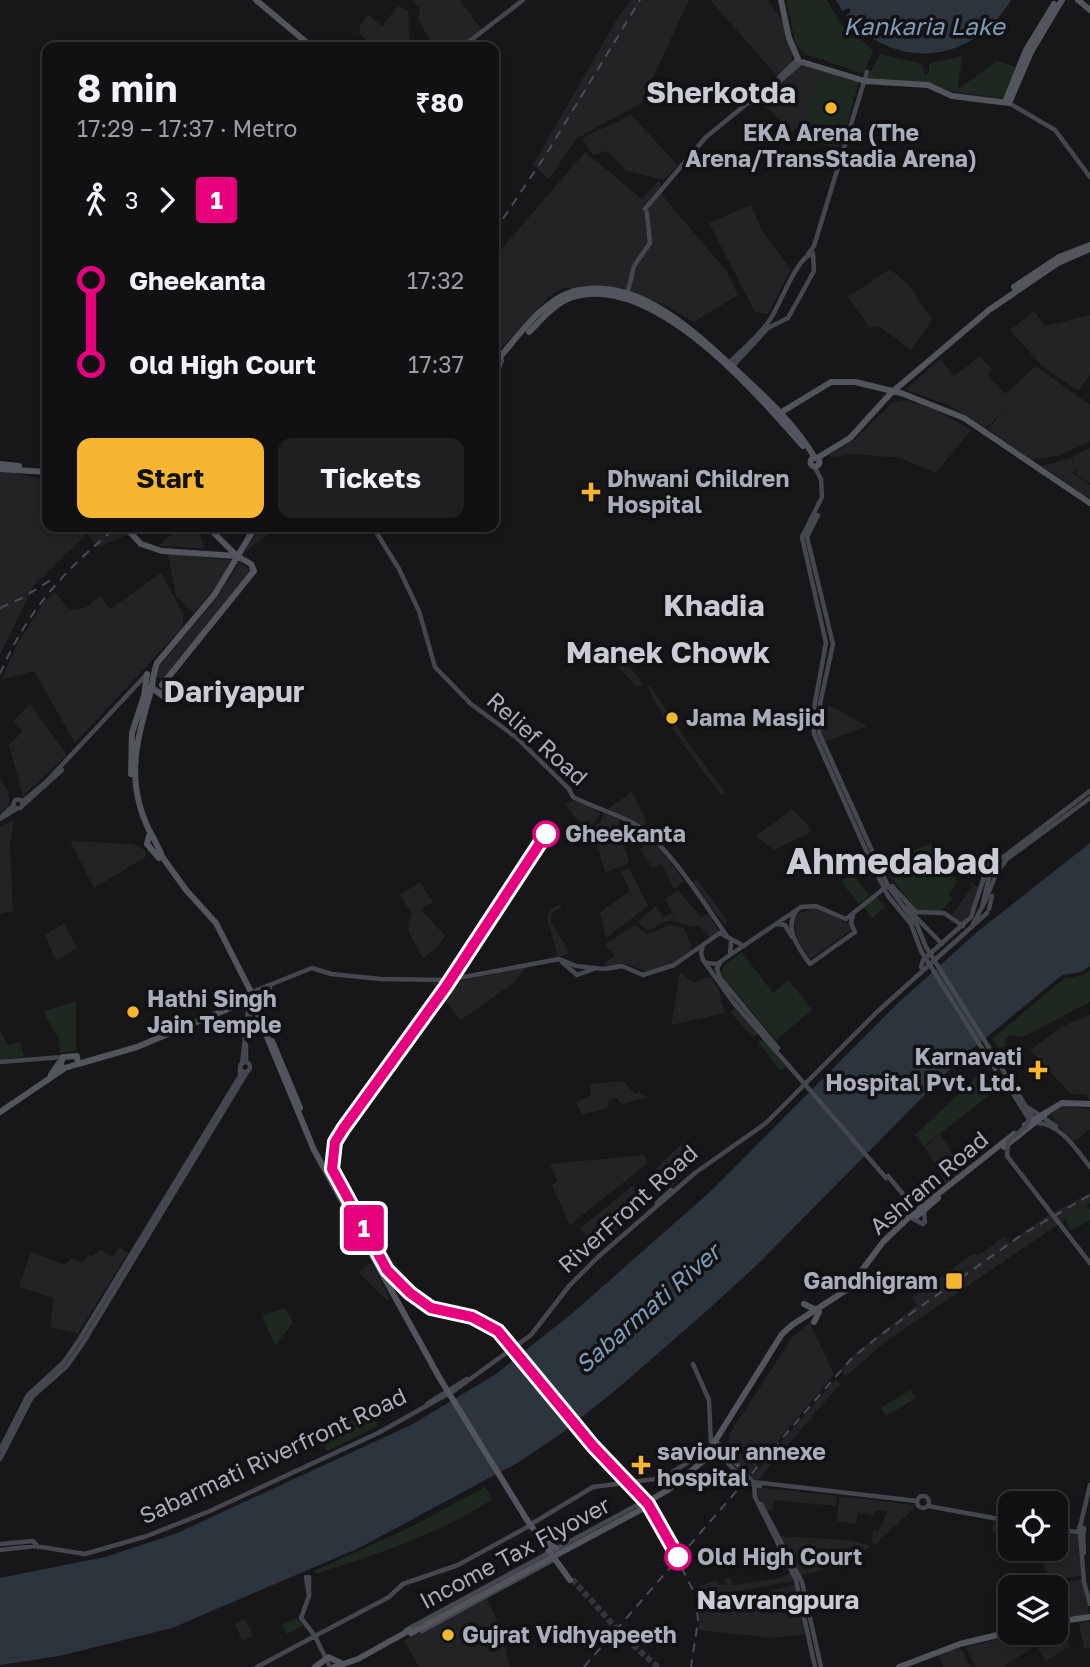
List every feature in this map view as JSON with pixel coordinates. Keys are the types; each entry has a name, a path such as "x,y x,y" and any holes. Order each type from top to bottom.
{"main road":[{"path":"257,0 308,42"},
{"path":"468,42 523,0"},
{"path":"782,0 787,24 801,59"},
{"path":"1008,101 1026,50 1060,0"},
{"path":"1080,0 1090,8"},
{"path":"801,59 866,78 925,82 952,93 1008,101 1056,128 1090,175"},
{"path":"625,297 632,265 647,242 646,211 710,134 801,59"},
{"path":"729,367 772,317 814,246 866,78"},
{"path":"729,367 763,333 788,318 808,286 866,78"},
{"path":"816,460 850,438 895,390 1001,300 1068,257 1090,247"},
{"path":"807,255 813,253 815,258"},
{"path":"499,360 545,309 563,296 591,290 625,297 666,316 704,345 779,414 809,448 816,460 822,496 802,537 826,643 814,708 814,734 822,759 885,888 917,925 924,949 1031,1118 1028,1127 1010,1142 1009,1154 1090,1262"},
{"path":"499,362 547,313 563,302 579,296 625,297"},
{"path":"772,317 778,322"},
{"path":"499,368 502,360"},
{"path":"779,414 831,382 855,382 895,390 964,418 1090,505"},
{"path":"881,389 884,402"},
{"path":"779,414 816,460"},
{"path":"0,467 42,472"},
{"path":"0,819 42,790 80,750 130,690 153,683 180,661 253,575 253,565 219,556 162,551 138,541 130,532"},
{"path":"213,532 224,542 233,560"},
{"path":"252,532 215,594 157,663 153,683 134,725 130,757 133,790 150,836 161,856 214,924 251,998 318,1149 372,1243 410,1322 440,1376 552,1555 569,1577"},
{"name":"Relief Road","path":"376,532 400,569 423,622 430,656 443,677 471,704 517,738 569,789 573,797 635,824 652,837 665,851 720,931 728,937"},
{"path":"219,556 225,549 224,542"},
{"path":"982,907 989,877 999,860 1090,791"},
{"path":"982,907 988,911 996,882 1009,861 1090,799"},
{"path":"921,967 972,926 996,872 1007,859 1090,799"},
{"path":"921,967 923,960 963,926 975,908 989,862 993,857 999,860"},
{"path":"843,918 885,888 892,886 916,912 944,913 963,926"},
{"path":"891,895 942,944"},
{"path":"688,956 710,964 720,962 801,907 816,905 843,918 853,928 844,938"},
{"path":"793,937 793,916 801,907"},
{"path":"776,924 785,925 810,964 857,930 851,919 855,911"},
{"name":"RiverFront Road","path":"453,1389 531,1335 569,1286 598,1257 725,1150 766,1123 877,1012 988,911"},
{"path":"0,1111 62,1063 137,1047 251,998 312,968 331,974 381,979 448,980 559,959 596,968 610,969 622,965 643,975 688,956 720,931"},
{"path":"728,937 744,946"},
{"path":"728,937 733,947 730,955"},
{"path":"704,944 701,953 703,960 733,1002 924,1223 916,1211"},
{"path":"559,959 577,975 596,968"},
{"path":"720,962 717,968 720,978 790,1065"},
{"path":"570,971 573,964"},
{"path":"582,966 584,973"},
{"name":"RiverFront Road","path":"453,1389 530,1334 568,1285 597,1256 671,1190 765,1121 921,967"},
{"path":"251,998 274,985"},
{"path":"0,1450 28,1395 64,1362 79,1340 240,1076 251,998"},
{"path":"0,1063 52,1058 62,1063"},
{"path":"0,1459 32,1398 67,1366 83,1343 251,1067 243,1065"},
{"path":"243,1065 247,1072"},
{"path":"1000,1071 1037,1118 1058,1130"},
{"path":"1000,1071 1037,1118 1051,1121"},
{"name":"Ashram Road","path":"645,1505 698,1471 782,1334 850,1292 886,1244 916,1211 1037,1118 1062,1102 1090,1105"},
{"name":"Ashram Road","path":"1037,1118 1063,1105 1090,1105"},
{"path":"1050,1111 1051,1121 1090,1167"},
{"path":"803,1322 813,1324 818,1311 804,1304"},
{"name":"Ashram Road","path":"714,1444 785,1337 818,1311"},
{"path":"693,1364 709,1400 714,1444 757,1484 917,1502 922,1507 929,1504 998,1518"},
{"name":"Sabarmati Riverfront Road","path":"38,1545 85,1554 147,1536 210,1511 346,1448 446,1396 453,1389"},
{"name":"Sabarmati Riverfront Road","path":"0,1547 38,1545 84,1552 146,1534 378,1430 453,1389"},
{"path":"594,1443 645,1505 680,1556"},
{"path":"257,1667 296,1643 316,1638 389,1597 403,1584 457,1564 593,1487 663,1478 702,1455 714,1444"},
{"path":"757,1484 755,1495 799,1581 821,1667"},
{"path":"1090,1485 1083,1530 1084,1582 1090,1604"},
{"path":"1090,1493 1083,1530 1090,1594"},
{"path":"917,1502 923,1496 929,1504"},
{"path":"308,1578 309,1596 300,1618 316,1638 332,1667 344,1666 407,1633 409,1627 645,1505"},
{"name":"Income Tax Flyover","path":"407,1633 645,1505"},
{"path":"0,1547 33,1541 38,1545"},
{"path":"552,1555 561,1567"},
{"path":"407,1633 410,1636 474,1605 552,1555"},
{"path":"799,1581 815,1667"},
{"path":"1068,1621 1090,1618"},
{"path":"899,1667 962,1643 998,1635"},
{"path":"906,1667 950,1650 998,1638"},
{"path":"327,1658 344,1666"},
{"path":"315,1667 327,1658"}],"shaded area":[{"path":"411,0 460,0 482,30 466,42 431,42 418,19 420,8"},
{"path":"631,0 689,0 641,103 576,139 549,179 533,165 618,17"},
{"path":"710,0 768,0 782,20 793,55 791,63 776,75"},
{"path":"786,0 827,0 842,25 873,50 864,74 805,54 796,45"},
{"path":"398,6 408,11 410,42 368,42 359,34 360,25 368,14 382,26"},
{"path":"880,54 922,64 925,76 929,72 929,64 962,56 958,89 997,61 1016,67 1004,98 959,93 925,82 867,78"},
{"path":"802,65 822,68 808,116 793,132 760,102"},
{"name":"EKA Arena (The Arena/TransStadia Arena)","path":"822,68 859,81 842,144 835,148 804,139 800,134"},
{"path":"631,115 678,165 664,180 627,171 607,151 593,155 582,138"},
{"path":"585,152 642,199 659,180 663,196 727,272 738,295 694,322 667,306 621,288 563,288 550,296 499,351 499,252"},
{"path":"751,205 762,231 791,269 768,314 755,312 709,223"},
{"path":"890,269 908,284 932,320 911,350 879,326 870,328 848,297"},
{"path":"1034,311 1045,326 1090,315 1090,375 1078,391 1042,366 1010,330"},
{"path":"980,356 992,370 987,375 1005,394 1036,366 1090,405 1090,442 1057,456 1031,460 988,429 1007,407 986,428 949,405 905,390 940,359 954,376"},
{"path":"903,400 938,411 971,430 936,473 900,458 853,454 830,458 829,455 854,440 893,402"},
{"path":"1090,448 1090,483 1075,473 1079,468 1073,472 1090,485 1090,499 1042,466 1071,458 1075,463 1072,457"},
{"path":"0,470 42,479 42,532 136,532 98,547 87,534 34,585 0,655"},
{"path":"173,532 199,532 204,548 158,546"},
{"path":"256,532 272,532 244,552"},
{"path":"168,554 231,560 219,584 194,613 176,596"},
{"path":"240,562 251,570 163,679 156,677 158,668 216,599"},
{"path":"161,573 183,613 183,627 75,743 34,671 1,680 19,641 44,602 55,592 69,609 84,608 101,596 110,609"},
{"path":"584,637 594,647 605,656 572,650"},
{"path":"611,659 625,660 643,684 637,687"},
{"path":"650,686 725,793 722,796 656,704 648,687"},
{"path":"30,704 67,755 23,796 9,745 23,731 13,721"},
{"path":"821,705 831,706 867,726 824,742 820,724"},
{"path":"0,778 9,793 9,806 0,812"},
{"path":"632,792 647,822 642,826 608,809"},
{"path":"575,800 601,813 589,829 600,823 604,812 620,819 618,827 629,860 626,865 605,872 598,847 565,804"},
{"path":"792,809 808,825 811,832 774,850 756,836"},
{"path":"14,820 10,844 13,911 0,914 0,827"},
{"path":"650,840 663,851 684,881 674,889 661,863 653,868 640,850"},
{"path":"70,841 132,844 145,850 146,857 94,888"},
{"path":"931,844 957,882 949,895 953,899 939,912 918,911 882,866 899,855"},
{"path":"629,868 648,906 606,938 600,912 630,891 621,872"},
{"path":"852,873 870,896 859,904 841,882"},
{"path":"697,879 728,921 724,924 691,882"},
{"path":"420,882 433,902 421,909 445,936 439,946 423,958 409,933 408,924 412,914 400,895"},
{"path":"970,882 979,888 972,909 962,923 952,915 972,887"},
{"path":"678,890 701,917 708,914 719,931 718,934 711,939 699,925 693,927 676,922 665,899"},
{"path":"877,897 885,907 872,918 864,907"},
{"path":"560,905 562,907 551,914 551,922 570,953 558,957 547,918 550,909"},
{"path":"656,906 663,917 672,913 674,921 666,921 648,931 637,922"},
{"path":"817,907 850,925 851,930 810,959 798,941 794,921 797,914"},
{"path":"64,923 77,948 56,961 45,935"},
{"path":"635,925 647,934 669,925 684,928 693,950 673,963 648,972 622,963 609,968 605,963 615,955 605,947 607,943"},
{"path":"742,952 773,993 789,980 812,1010 776,1040 722,976 723,966"},
{"path":"528,965 514,983 461,1020 431,983 463,981"},
{"path":"1090,970 1090,1002 1023,1037 1010,1035 1005,1040 1006,1046 999,1049 992,1039 1063,979 1083,975"},
{"path":"680,972 694,983 710,976 718,988 725,1013 671,1025"},
{"path":"76,1001 76,1051 59,1053 59,1041 45,1011"},
{"path":"735,1008 760,1034 752,1037 731,1013"},
{"path":"1090,1015 1090,1101 1086,1094 1071,1094 1030,1050 1063,1026"},
{"path":"0,1030 8,1045 20,1042 24,1056 0,1060"},
{"path":"763,1039 786,1066 780,1071 758,1042"},
{"path":"984,1070 996,1090 924,1146 915,1135"},
{"path":"623,1081 635,1094 640,1092 647,1097 622,1104 616,1097 609,1100 607,1108 582,1115 576,1102 591,1096 590,1084"},
{"path":"1065,1106 1090,1109 1090,1129 1074,1142 1053,1120 1052,1112"},
{"path":"940,1134 963,1171 946,1184 925,1147"},
{"path":"686,1140 701,1155 672,1187 656,1168"},
{"path":"644,1155 648,1163 570,1225 552,1186 557,1181 550,1164"},
{"path":"632,1186 648,1206 593,1249 581,1228"},
{"path":"1090,1193 1090,1203 888,1340 845,1377 841,1370 857,1352 917,1305 911,1297 973,1254 979,1255 1004,1237 1008,1243 1048,1215"},
{"path":"1086,1205 1090,1210 1090,1220 1071,1231 1064,1218"},
{"path":"119,1247 128,1253 78,1333 50,1327 54,1298 19,1287 31,1252 64,1264 73,1258 82,1263 88,1254 91,1256 101,1250 112,1257"},
{"path":"382,1248 417,1289 412,1294 393,1277 378,1251"},
{"path":"370,1263 390,1299 385,1299 358,1272"},
{"path":"285,1308 293,1323 275,1345 262,1316"},
{"path":"810,1323 834,1375 750,1474 731,1454 728,1446 730,1433 793,1336"},
{"path":"836,1379 841,1383 757,1481 751,1477"},
{"path":"910,1390 916,1398 886,1416 881,1408"},
{"path":"370,1413 378,1426 327,1451 314,1433 320,1431 323,1434"},
{"path":"485,1487 493,1499 451,1523 384,1551 315,1574 314,1571 415,1525"},
{"path":"758,1487 837,1496 836,1506 774,1500 773,1510 765,1510 756,1491"},
{"path":"839,1496 913,1505 914,1508 876,1544 872,1542 873,1530 879,1531 887,1512 875,1510 874,1516 858,1512 856,1524 837,1521"},
{"path":"995,1520 998,1521 998,1534 992,1532"},
{"path":"1068,1533 1078,1534 1081,1576 1068,1578 1068,1575 1049,1575 1043,1566 1044,1561 1068,1561"},
{"path":"778,1536 848,1540 872,1546 839,1565 801,1576"},
{"path":"792,1572 795,1580 790,1582 698,1598 697,1587 716,1580 718,1585 726,1584 725,1578 730,1577 733,1585 780,1578"},
{"path":"1082,1579 1090,1615 1068,1619 1068,1582"},
{"path":"796,1584 807,1634 772,1638 699,1630 699,1602 757,1595"},
{"path":"487,1599 502,1631 510,1667 419,1667 404,1640"},
{"path":"297,1618 303,1626 287,1634 281,1625"},
{"path":"245,1619 253,1636 242,1641 235,1623"},
{"path":"1090,1622 1090,1648 1084,1648 1079,1623"},
{"path":"998,1639 998,1645 1068,1644 1070,1646 1046,1661 1036,1646 1002,1667 976,1667 965,1647"},
{"path":"960,1648 971,1667 944,1667 938,1655"}],"water":[{"name":"Kankaria Lake","path":"836,0 1011,0 995,21 976,37 955,48 933,53 910,52 888,46 866,34 846,16 851,11 849,8 842,11"},
{"name":"Sabarmati River","path":"1090,843 1090,966 1081,972 1062,975 960,1059 758,1264 617,1389 562,1433 519,1462 359,1548 172,1628 59,1656 0,1665 0,1578 105,1557 175,1534 411,1425 496,1374 575,1311 711,1191 896,1005 977,932"}],"tunnel":[{"path":"572,1579 625,1638 658,1667"}],"railway":[{"path":"499,225 545,156 640,0"},
{"path":"0,674 22,631 49,593 80,559 111,532"},
{"path":"0,608 51,580"},
{"path":"584,1667 851,1359 879,1336 1023,1234 1090,1195"},
{"path":"466,1316 498,1331 593,1446 652,1510 696,1596 698,1621 691,1667"}],"metro line":[{"name":"1","path":"546,834 445,988 343,1129 335,1142 332,1169 338,1185 387,1270 410,1293 431,1308 481,1320 498,1331 593,1446 648,1504 678,1557"}],"place":[{"name":"EKA Arena (The Arena/TransStadia Arena)","path":"831,108"},
{"name":"Dhwani Children Hospital","path":"591,492"},
{"name":"Jama Masjid","path":"672,718"},
{"name":"Gheekanta","path":"546,834"},
{"name":"Hathi Singh Jain Temple","path":"133,1012"},
{"name":"Karnavati Hospital Pvt. Ltd.","path":"1038,1070"},
{"name":"Gandhigram","path":"954,1281"},
{"name":"saviour annexe hospital","path":"641,1465"},
{"name":"Old High Court","path":"678,1557"},
{"name":"Gujrat Vidhyapeeth","path":"448,1635"}],"district":[{"name":"Sherkotda","path":"721,93"},
{"name":"Khadia","path":"714,606"},
{"name":"Manek Chowk","path":"668,653"},
{"name":"Dariyapur","path":"234,692"},
{"name":"Ahmedabad","path":"893,861"},
{"name":"Navrangpura","path":"778,1600"}]}
